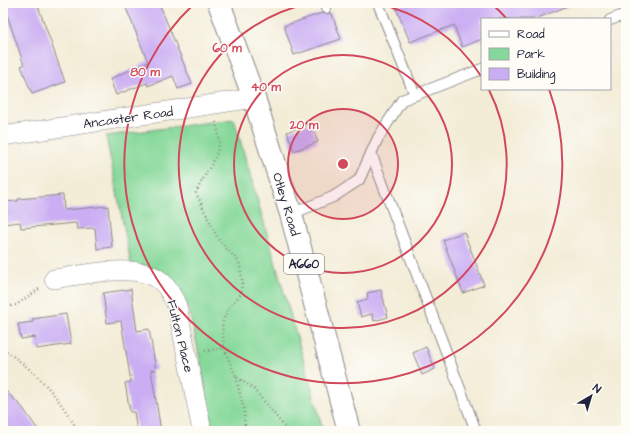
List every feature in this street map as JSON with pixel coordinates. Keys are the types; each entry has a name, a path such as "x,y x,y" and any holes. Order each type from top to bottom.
{"highway":[{"name":"Otley Road","path":"219,3 254,98 291,214 349,431"}],"street":[{"name":"Ancaster Road","path":"3,134 254,98"},
{"name":"Fulton Place","path":"54,278 123,270 137,271 161,281 171,294 177,306 202,431"}],"lane":[{"path":"378,3 415,95"},
{"path":"611,20 626,14"},
{"path":"291,214 333,197 359,180 372,153 402,100 481,69"},
{"path":"372,153 476,431"}],"path":[{"path":"213,104 219,139 211,166 201,179 196,193 218,239 238,262 240,267 242,278 241,294 229,307 222,323 224,348 236,377 244,410 245,431"},
{"path":"3,307 16,305 54,278"},
{"path":"3,349 22,362 50,387 78,431"},
{"path":"236,377 253,388 288,431"}],"green space":[{"path":"234,119 323,431 212,431 203,375 193,328 182,291 175,281 160,271 131,264 106,136"}],"building":[{"path":"3,3 37,3 65,82 32,94 21,66 24,65"},
{"path":"124,3 159,3 192,84 178,89 173,76 148,86 147,83 116,95 110,79 148,62"},
{"path":"394,3 573,3 538,18 481,18 481,39 462,47 454,25 410,42"},
{"path":"331,12 341,39 294,55 284,26 322,13 328,14"},
{"path":"311,123 318,142 294,151 287,132"},
{"path":"63,195 64,210 108,206 112,247 97,249 95,228 77,229 76,223 21,228 20,222 3,224 3,202 18,201 18,199"},
{"path":"464,232 484,285 463,293 443,240"},
{"path":"131,289 137,331 149,329 156,370 151,370 161,431 137,431 134,412 130,412 125,383 131,382 121,321 107,323 103,293"},
{"path":"381,290 388,317 374,321 372,314 361,317 357,302 368,299 367,293"},
{"path":"66,314 71,344 36,349 35,337 21,339 18,324 33,322 32,319"},
{"path":"426,347 435,369 422,375 413,353"},
{"path":"3,388 22,407 39,431 3,431"}]}
